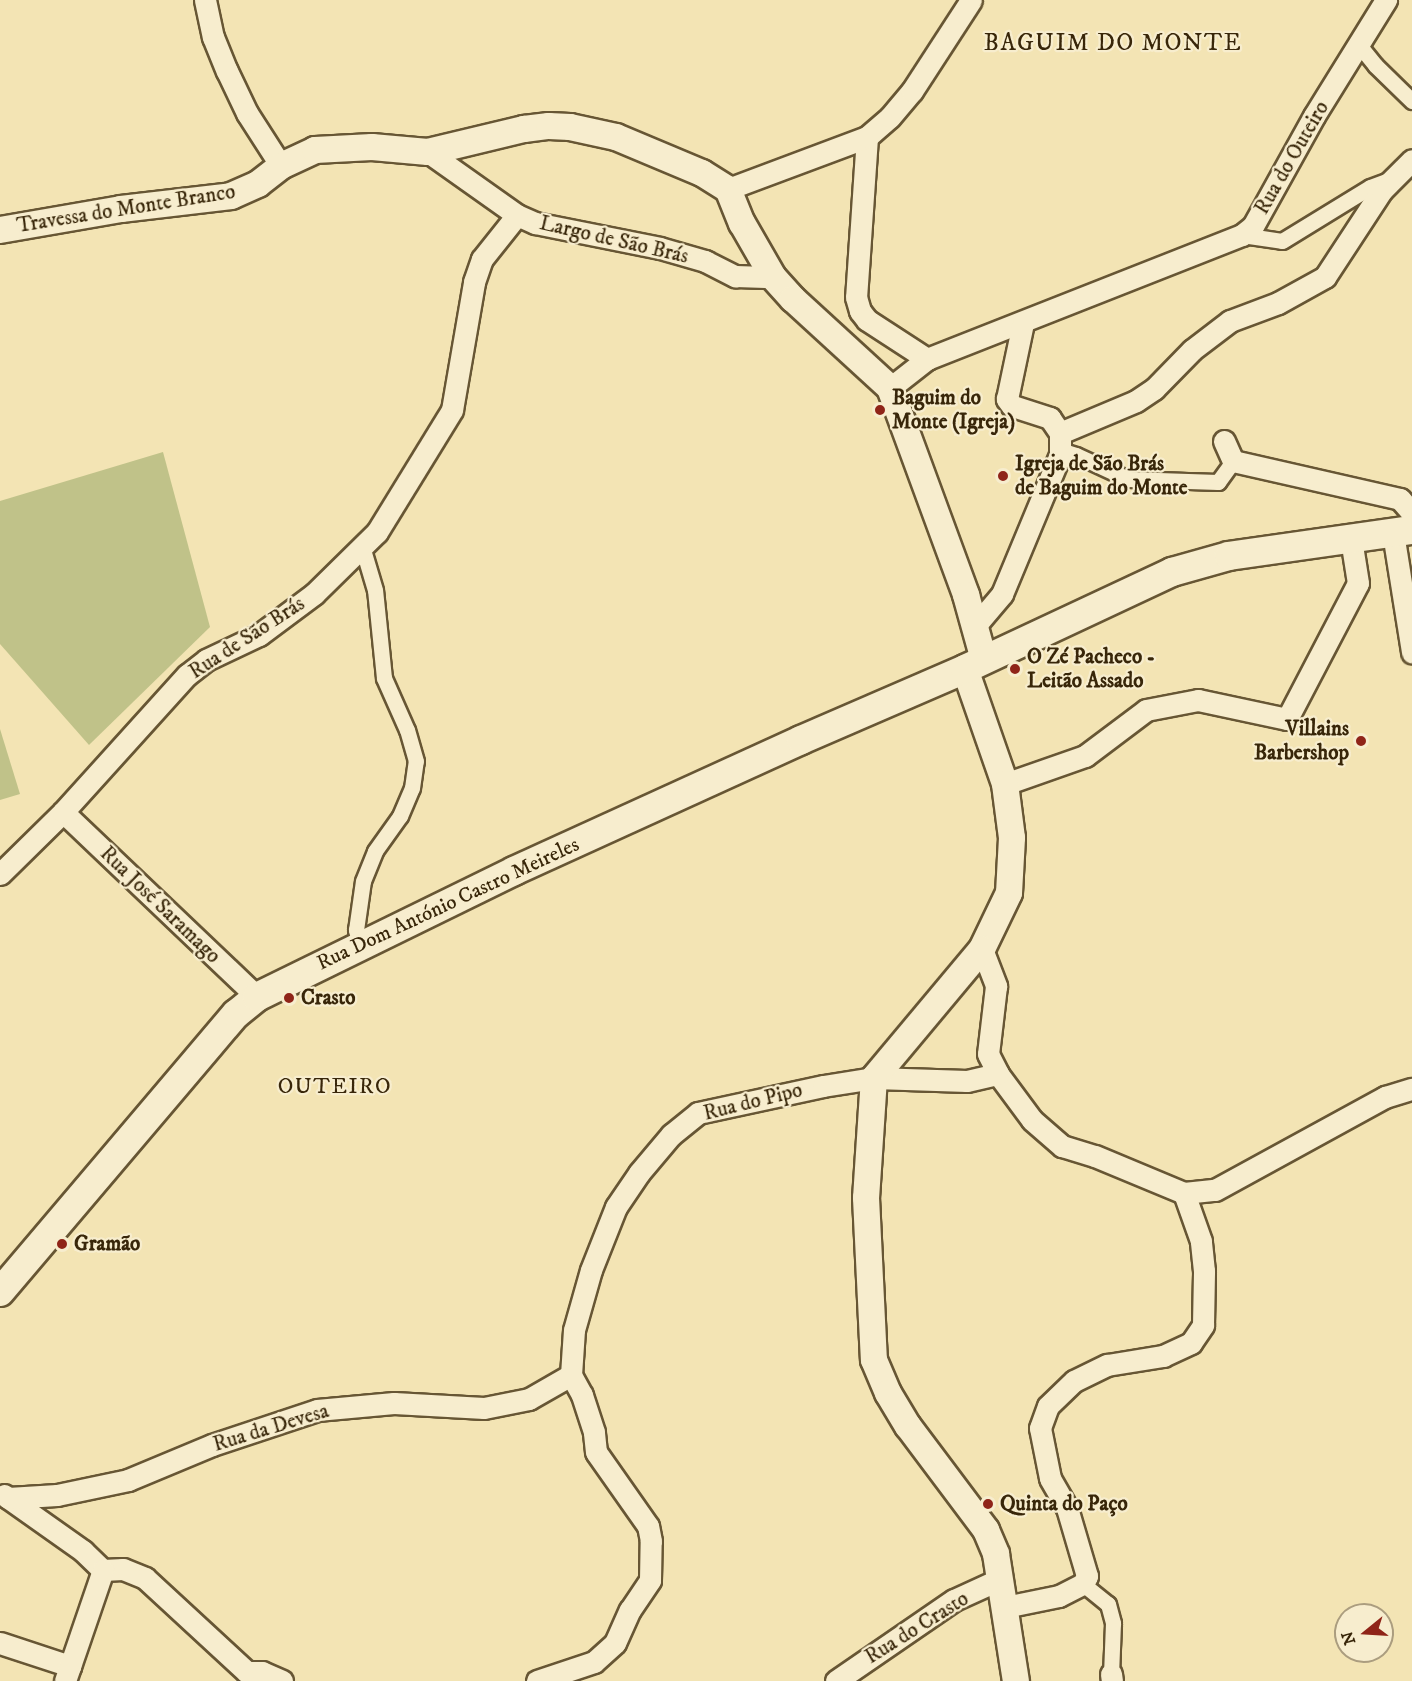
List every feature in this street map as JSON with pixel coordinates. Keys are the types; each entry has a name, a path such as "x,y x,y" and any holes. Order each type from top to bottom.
{"main road":[{"name":"Rua Dom António Castro Meireles","path":"0,1292 236,1014 257,997 514,871 801,740 975,664 1172,572 1229,556 1352,539 1406,525"}],"street":[{"path":"205,0 213,38 226,71 247,113 281,166"},
{"path":"728,189 867,137 890,117 912,91 971,0"},
{"name":"Rua do Outeiro","path":"1023,323 1242,235 1253,226 1314,116 1386,0"},
{"path":"1359,45 1375,65 1412,101"},
{"path":"428,152 524,129 570,127 616,137 702,173 728,189 742,223 773,277 793,299 890,388 918,459 975,626 975,664 1005,784 1012,838 1009,893 982,949 874,1078 866,1198 874,1360 888,1393 908,1426 986,1530 996,1554 1016,1681"},
{"path":"867,137 856,297 860,311 867,320 927,359"},
{"name":"Travessa do Monte Branco","path":"0,230 121,209 231,196 258,184 281,166 315,150 372,147 428,152"},
{"name":"Largo de São Brás","path":"428,152 517,215 568,231 660,248 705,261 735,276 773,277"},
{"path":"1060,433 1136,401 1154,389 1192,350 1230,321 1278,303 1325,277 1382,190 1412,160"},
{"path":"1242,235 1282,241 1370,187 1394,177"},
{"name":"Rua de São Brás","path":"0,874 63,812 187,675 206,660 259,635 314,594 377,532 452,410 474,282 482,259 517,215"},
{"path":"890,388 927,359 1023,323"},
{"path":"975,626 1002,594 1060,455 1060,433 1050,418 1012,406 1007,399 1023,323"},
{"path":"1224,441 1233,461"},
{"path":"1060,455 1066,452 1076,455 1128,480 1218,482 1233,461"},
{"path":"1233,461 1400,499 1406,525 1412,652"},
{"path":"1005,784 1085,756 1146,710 1198,700 1287,719 1358,583 1352,539"},
{"path":"360,945 356,930 363,881 375,851 400,816 412,788 416,761 407,730 384,678 375,590 363,546"},
{"name":"Rua José Saramago","path":"63,812 257,997"},
{"path":"982,949 996,986 988,1053 998,1074 1032,1120 1062,1146 1095,1156 1184,1193 1215,1190 1385,1097 1412,1089"},
{"name":"Rua do Pipo","path":"571,1375 574,1330 591,1270 616,1207 639,1173 671,1134 698,1113 823,1086 874,1078 967,1081 998,1074"},
{"path":"1005,1608 1059,1596 1083,1584 1087,1576 1067,1508 1050,1478 1040,1428 1048,1406 1074,1381 1107,1365 1163,1356 1191,1343 1203,1325 1204,1271 1201,1241 1184,1193"},
{"path":"537,1681 594,1662 615,1643 630,1610 650,1580 651,1541 648,1527 596,1452 594,1432 582,1395 571,1375"},
{"name":"Rua da Devesa","path":"4,1496 57,1495 128,1480 212,1445 317,1410 394,1403 484,1408 529,1399 571,1375"},
{"path":"4,1496 83,1551 103,1570 123,1569 145,1578 254,1676 262,1672 282,1681"},
{"path":"0,1642 68,1673 103,1570"},
{"name":"Rua do Crasto","path":"836,1681 954,1600 1000,1579"},
{"path":"1083,1584 1108,1604 1113,1623 1111,1677"}],"green space":[{"path":"163,452 210,627 89,745 0,644 0,501"},
{"path":"0,729 20,794 0,800"}],"place":[{"name":"Baguim do Monte (Igreja)","path":"880,410"},
{"name":"Igreja de São Brás de Baguim do Monte","path":"1003,476"},
{"name":"O Zé Pacheco - Leitão Assado","path":"1015,669"},
{"name":"Villains Barbershop","path":"1361,741"},
{"name":"Crasto","path":"289,998"},
{"name":"Gramão","path":"62,1244"},
{"name":"Quinta do Paço","path":"988,1504"}],"district":[{"name":"BAGUIM DO MONTE","path":"1113,44"},
{"name":"OUTEIRO","path":"335,1087"}]}
